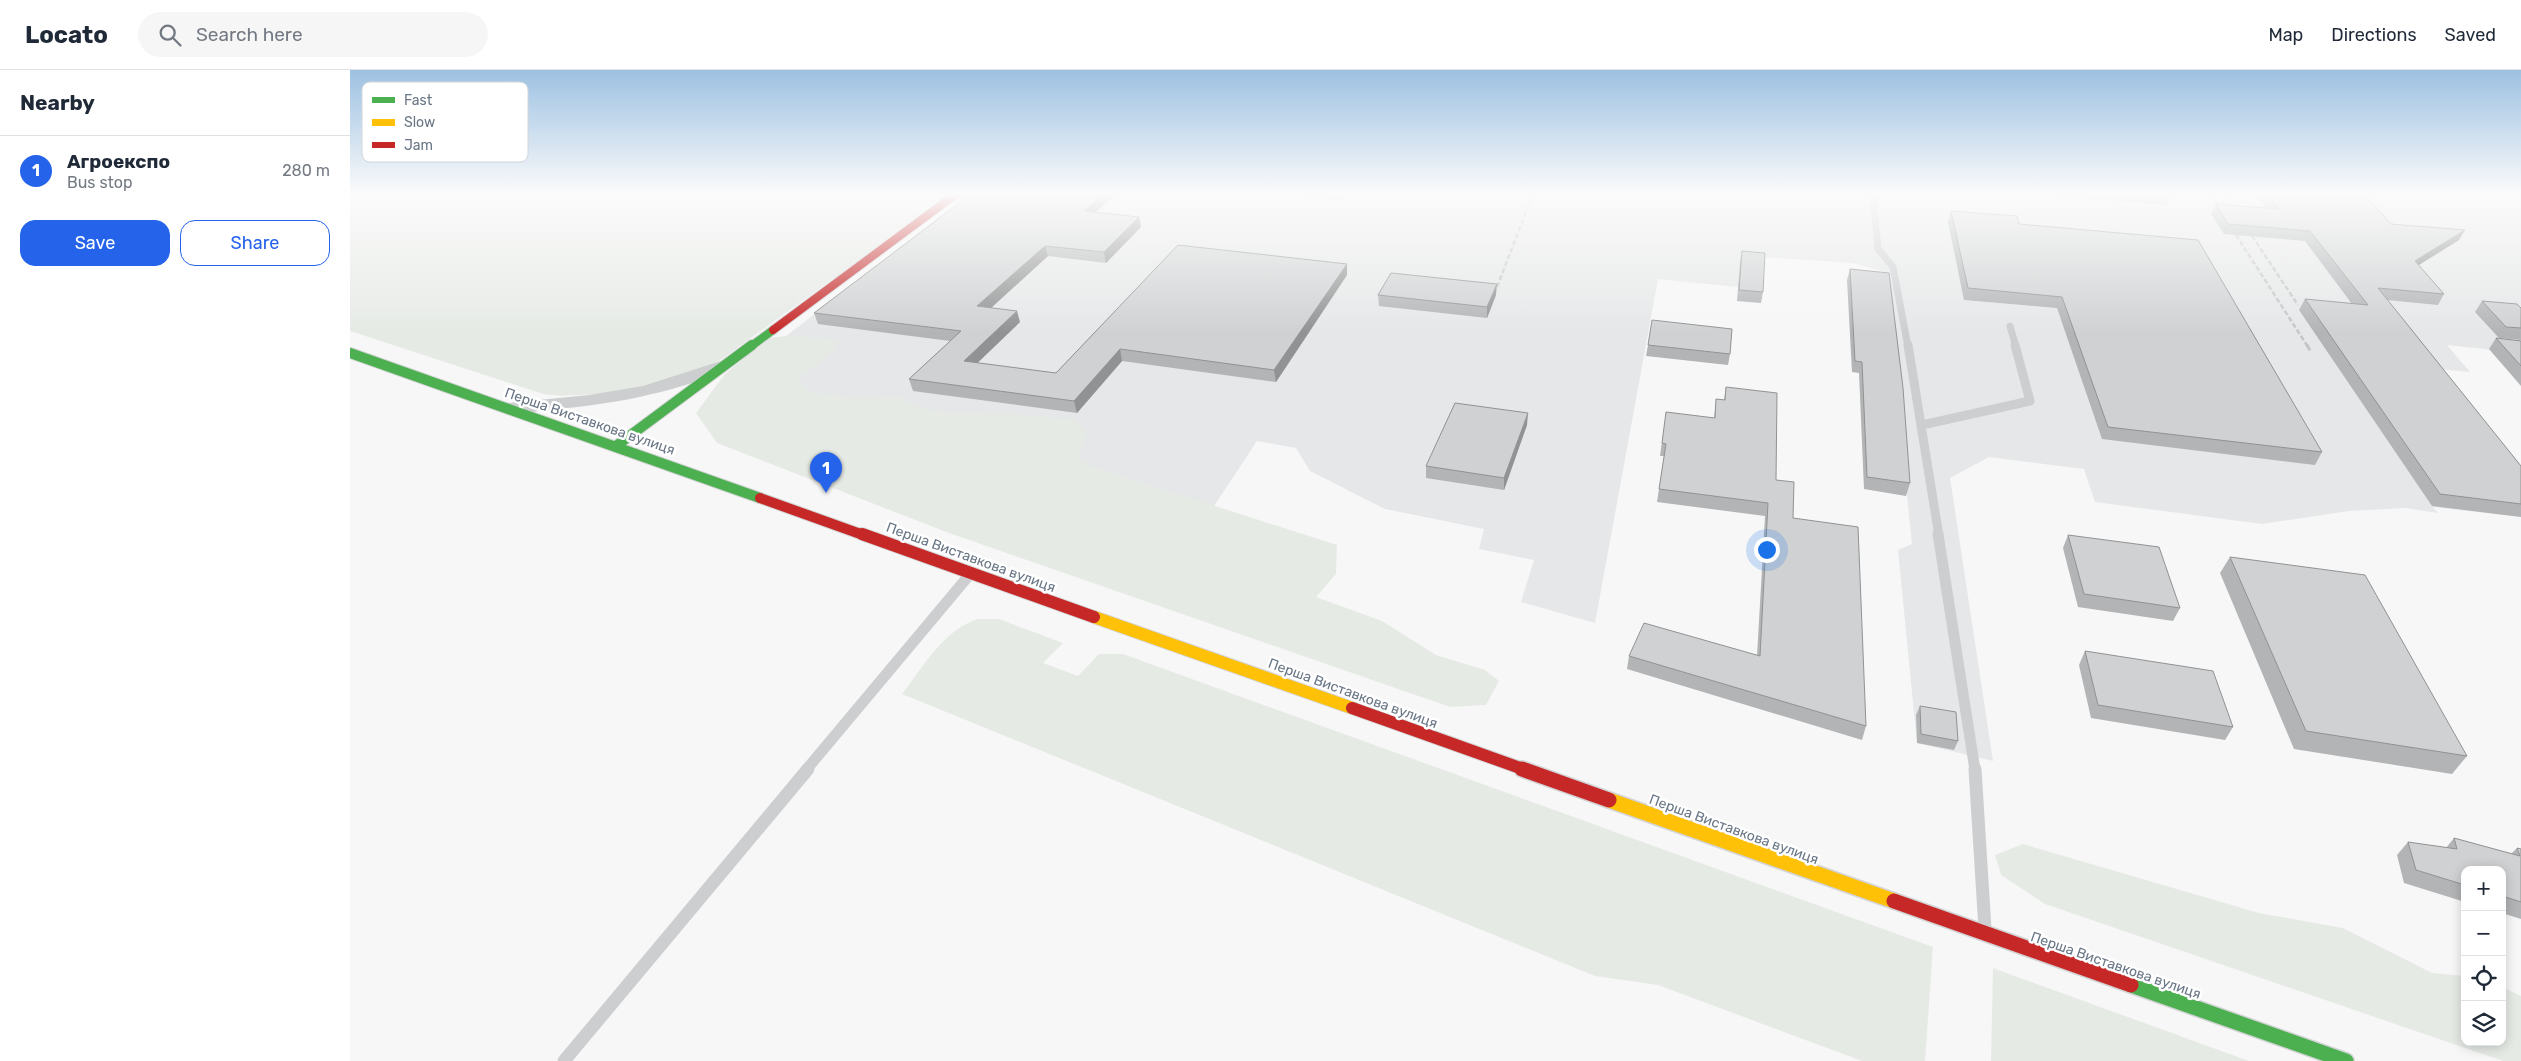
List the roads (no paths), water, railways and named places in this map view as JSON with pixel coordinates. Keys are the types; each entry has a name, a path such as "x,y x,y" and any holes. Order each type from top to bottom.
{"main road":[{"path":"616,446 894,240"},
{"name":"Перша Виставкова вулиця","path":"350,353 616,446 1986,935 2346,1061"}],"street":[{"path":"507,408 575,402 635,393 690,378 730,362"}],"lane":[{"path":"1877,240 1878,249 1893,266 1898,285 1974,754 1986,935"},
{"path":"1922,425 2030,401 2010,326"},
{"path":"564,1061 971,573"}],"railway":[{"path":"1497,287 1515,240"},
{"path":"2239,240 2308,347"},
{"path":"2255,240 2298,305"},
{"path":"2307,345 2311,352"}],"place":[{"name":"Агроекспо","path":"826,493"}]}
